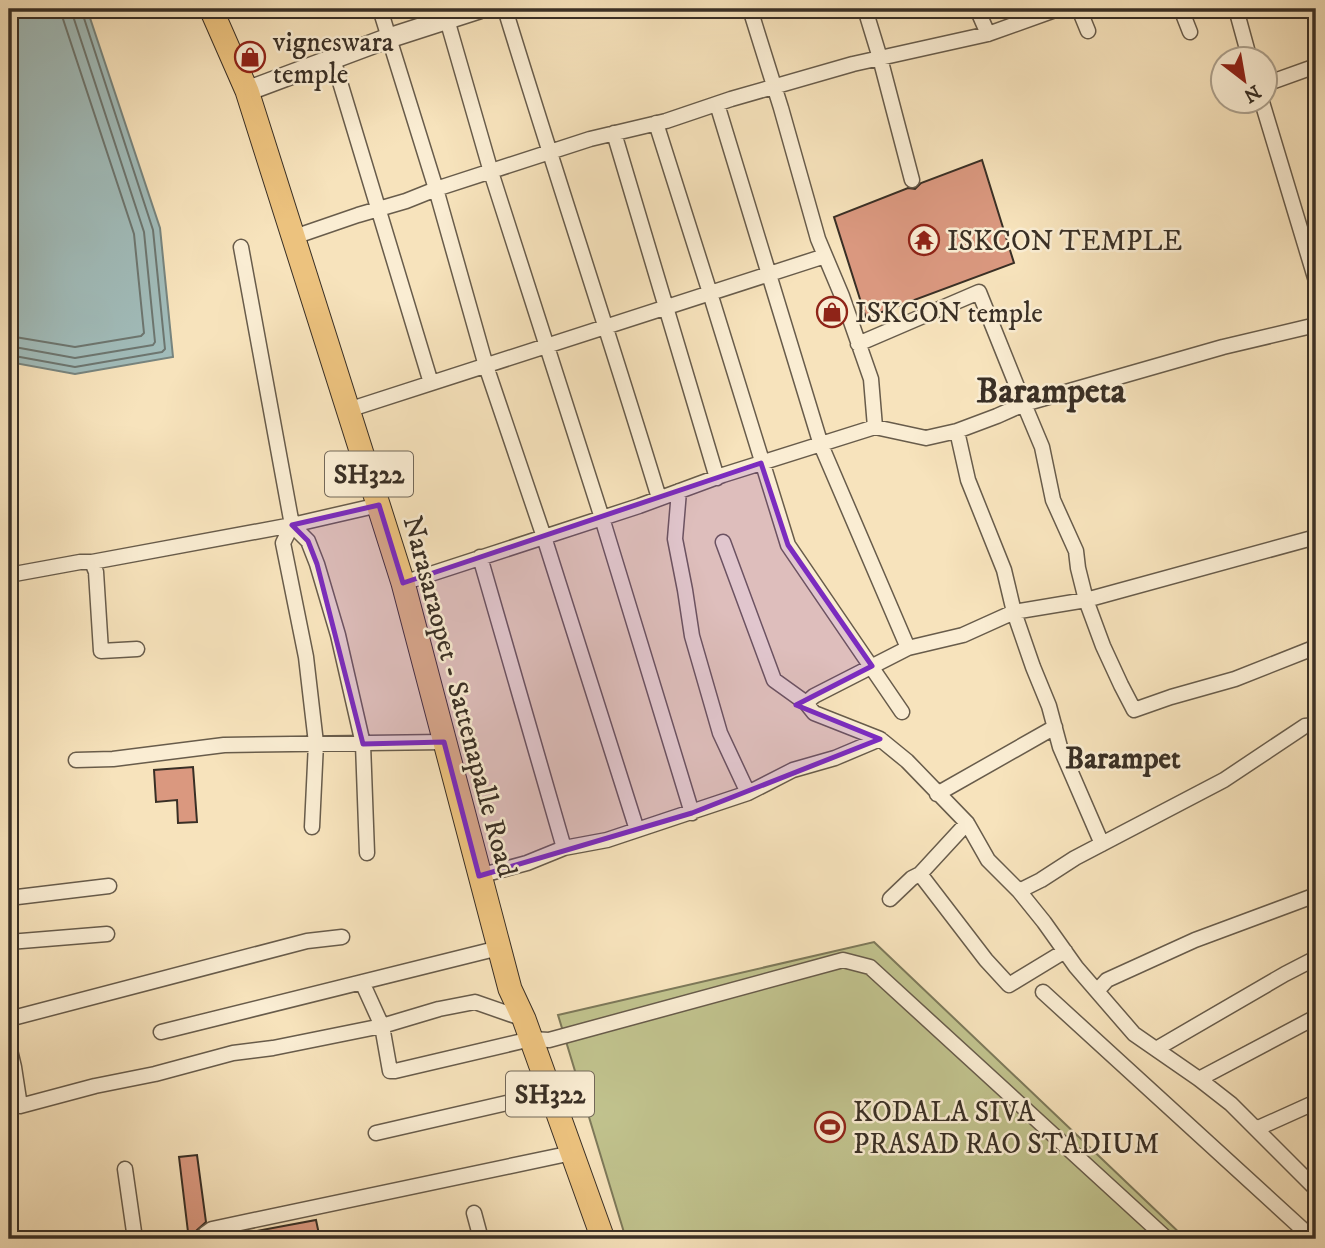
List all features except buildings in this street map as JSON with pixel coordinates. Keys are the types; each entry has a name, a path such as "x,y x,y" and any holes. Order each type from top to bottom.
{"main road":[{"name":"Narasaraopet - Sattenapalle Road","path":"211,9 247,91 403,583 510,989 603,1239"}],"street":[{"path":"380,9 436,190 486,366 544,537 637,830"},
{"path":"247,91 390,39 445,14 480,9"},
{"path":"505,9 659,498"},
{"path":"750,9 818,239 842,296 870,379 875,427"},
{"path":"865,9 912,180"},
{"path":"977,9 988,34"},
{"path":"294,237 590,139 656,123 853,64 988,34 1058,9"},
{"path":"1079,9 1088,31"},
{"path":"1181,9 1191,32"},
{"path":"1236,9 1246,46"},
{"path":"445,14 491,172 602,518 692,813"},
{"path":"333,59 432,383"},
{"path":"1280,79 1316,66"},
{"path":"717,104 821,445 908,649"},
{"path":"1266,116 1316,281"},
{"path":"656,123 788,545 902,712"},
{"path":"614,133 717,478"},
{"path":"242,247 292,525 308,541 317,564 338,635 363,744 366,853"},
{"path":"348,410 825,256"},
{"path":"858,344 979,292 1042,447 1053,500 1076,551 1086,600 1103,646 1134,710 1235,679 1316,648"},
{"path":"403,583 875,427 926,438 957,430 1024,404 1223,347 1316,325"},
{"path":"957,430 968,480 1004,570 1014,612 1049,706 1060,747 1102,844"},
{"path":"679,491 675,539 692,636 720,733 748,793"},
{"path":"9,575 292,525 379,505"},
{"path":"292,525 283,543 306,657 316,743 312,827"},
{"path":"806,703 814,696 908,649 963,635 1014,612 1086,600 1316,537"},
{"path":"723,542 774,680 806,703 814,713 880,739 907,761 967,823 988,860 1019,891 1134,1034 1231,1104 1316,1189"},
{"path":"480,558 564,848"},
{"path":"92,562 96,572 101,651 136,649"},
{"path":"1019,891 1224,780 1305,726 1316,725"},
{"path":"937,794 1055,727"},
{"path":"479,876 527,863 564,848 607,840 692,813 748,793 793,770 835,758 880,739"},
{"path":"76,760 113,759 224,745 444,742"},
{"path":"890,899 920,874 967,823"},
{"path":"920,874 986,960 1009,985 1065,951"},
{"path":"9,898 109,886"},
{"path":"1097,991 1107,980 1195,940 1316,895"},
{"path":"9,942 107,934"},
{"path":"9,1019 307,941 342,937"},
{"path":"161,1032 499,948"},
{"path":"1156,1049 1316,958"},
{"path":"9,1046 14,1108 233,1053 273,1048 382,1026 439,1009 475,1002 549,1040 843,960 870,967 1167,1239"},
{"path":"362,982 382,1026 390,1071 527,1029"},
{"path":"1043,992 1311,1237 1316,1237"},
{"path":"1199,1079 1316,1017"},
{"path":"376,1133 550,1093"},
{"path":"1256,1129 1316,1102"},
{"path":"205,1239 205,1234 212,1229 572,1153"},
{"path":"125,1169 135,1239"},
{"path":"474,1213 481,1239"}],"highlighted area":[{"path":"761,463 788,545 872,666 796,705 880,739 692,813 479,876 444,742 363,744 317,564 308,541 292,525 379,505 403,583"}],"green space":[{"name":"KODALA SIVA PRASAD RAO STADIUM","path":"874,942 1186,1239 626,1239 558,1015"}],"water":[{"path":"9,9 87,9 160,228 173,357 75,374 9,362"}],"place":[{"name":"vigneswara temple","path":"250,57"},
{"name":"ISKCON TEMPLE","path":"924,240"},
{"name":"ISKCON temple","path":"832,312"},
{"name":"KODALA SIVA PRASAD RAO STADIUM","path":"830,1127"}],"district":[{"name":"Barampeta","path":"1051,390"},
{"name":"Barampet","path":"1123,758"}]}
